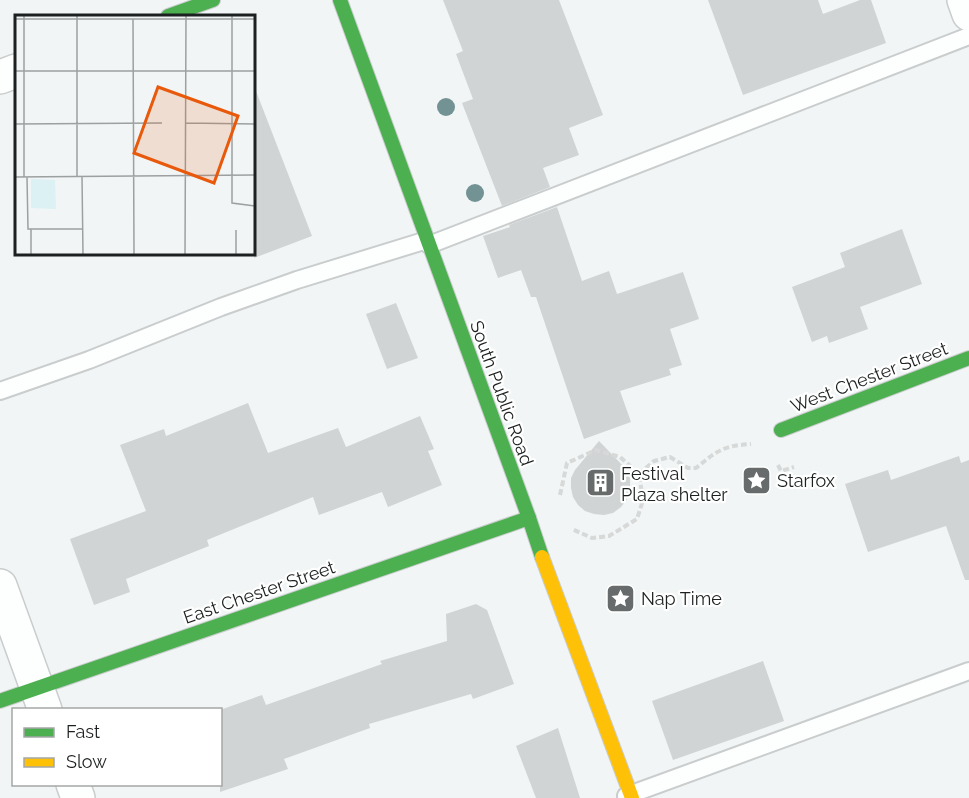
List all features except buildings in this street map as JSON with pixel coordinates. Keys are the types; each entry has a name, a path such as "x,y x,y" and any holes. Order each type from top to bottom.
{"street":[{"path":"171,15 213,0"},
{"name":"South Public Road","path":"340,0 530,518 628,797"},
{"path":"964,0 969,14"},
{"path":"0,77 15,71"},
{"name":"West Chester Street","path":"781,430 969,358"},
{"name":"East Chester Street","path":"0,701 41,699 530,518"},
{"path":"0,586 41,699"}],"lane":[{"path":"0,391 89,360 221,307 297,280 467,229 969,36"},
{"path":"628,797 969,671"}],"path":[{"path":"639,474 654,461 670,457 688,468 696,468 715,452 731,445 753,444 760,441"},
{"path":"560,495 567,463 596,450 620,457 639,474 643,500 637,519 609,536 591,538 572,529"},
{"path":"777,463 781,471 794,467"}],"traffic: fast":[{"path":"171,15 213,0"},
{"path":"340,0 542,557"},
{"path":"781,430 969,358"},
{"path":"0,701 529,518"}],"traffic: slow":[{"path":"542,557 632,798"}],"place":[{"name":"Starfox","path":"756,480"},
{"name":"Festival Plaza shelter","path":"600,483"},
{"name":"Nap Time","path":"620,598"}]}
